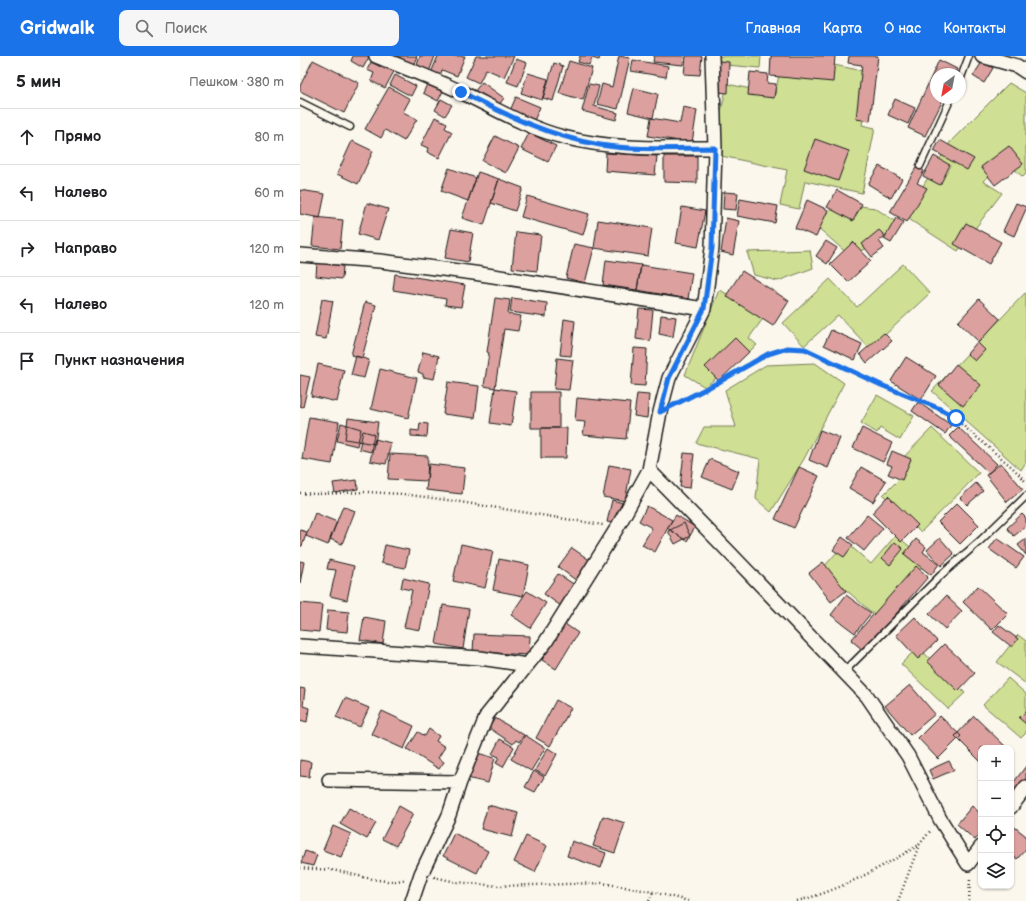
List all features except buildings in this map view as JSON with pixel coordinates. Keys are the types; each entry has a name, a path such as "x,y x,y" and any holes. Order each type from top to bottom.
{"street":[{"path":"376,56 461,92 526,124 562,137 601,145 715,148"},
{"path":"412,901 421,874 449,815 460,782 487,715 545,643 617,528 649,470 660,412 669,378 704,309 712,248 715,148 712,56"},
{"path":"982,56 1017,66 1026,72"},
{"path":"300,255 380,261 474,273 704,309"},
{"path":"649,470 867,696 908,756 940,819 968,864 978,851"},
{"path":"300,646 480,658 527,665"},
{"path":"329,780 460,782"},
{"path":"1014,803 1026,787"}],"lane":[{"path":"964,68 968,56"},
{"path":"300,102 350,127"},
{"path":"920,166 948,104"},
{"path":"844,672 940,576 1026,496"}],"path":[{"path":"660,412 717,383 768,354 787,348 805,349 881,385 914,399 926,402 948,413 956,418 1013,468 1026,482"},
{"path":"300,493 317,494 367,492 403,494 454,500 617,528"},
{"path":"898,901 919,845 940,819"},
{"path":"797,901 809,898 870,873 919,845"},
{"path":"968,864 970,880 969,901"},
{"path":"300,868 332,870 382,880 403,880 421,874 456,882 499,886 602,884 653,892 688,901"},
{"path":"649,901 653,892"}],"green space":[{"path":"715,56 761,56 760,68 715,64"},
{"path":"783,56 790,56 873,73 862,125 875,128 862,193 805,181 799,209 780,205 787,170 712,154 727,84 775,94"},
{"path":"1009,83 1026,93 1026,174 1023,177 1006,162 983,181 1002,193 958,251 904,216 951,141"},
{"path":"837,203 875,208 898,223 874,245 850,256 815,225"},
{"path":"810,250 813,268 778,281 754,275 747,252"},
{"path":"903,264 930,293 870,349 838,315 804,346 783,323 830,279 857,307"},
{"path":"719,290 767,313 749,338 757,345 705,387 685,375"},
{"path":"1025,293 1026,462 1021,470 932,391"},
{"path":"815,363 844,383 804,459 771,512 756,499 760,459 696,443 704,427 736,427 725,390 766,365"},
{"path":"877,395 914,416 900,440 880,428 877,433 861,423"},
{"path":"932,428 979,473 921,532 883,495 907,471 898,463"},
{"path":"896,535 927,561 878,618 822,569 846,542 871,564"},
{"path":"1018,635 1026,641 1026,684 997,662"},
{"path":"918,647 965,693 948,709 901,664"},
{"path":"1008,678 1026,694 1026,733 1021,738 983,705"}],"route":[{"path":"461,92 526,124 562,137 601,145 715,148 712,248 704,309 669,378 660,412 717,383 768,354 787,348 805,349 881,385 914,399 926,402 956,418"}]}
